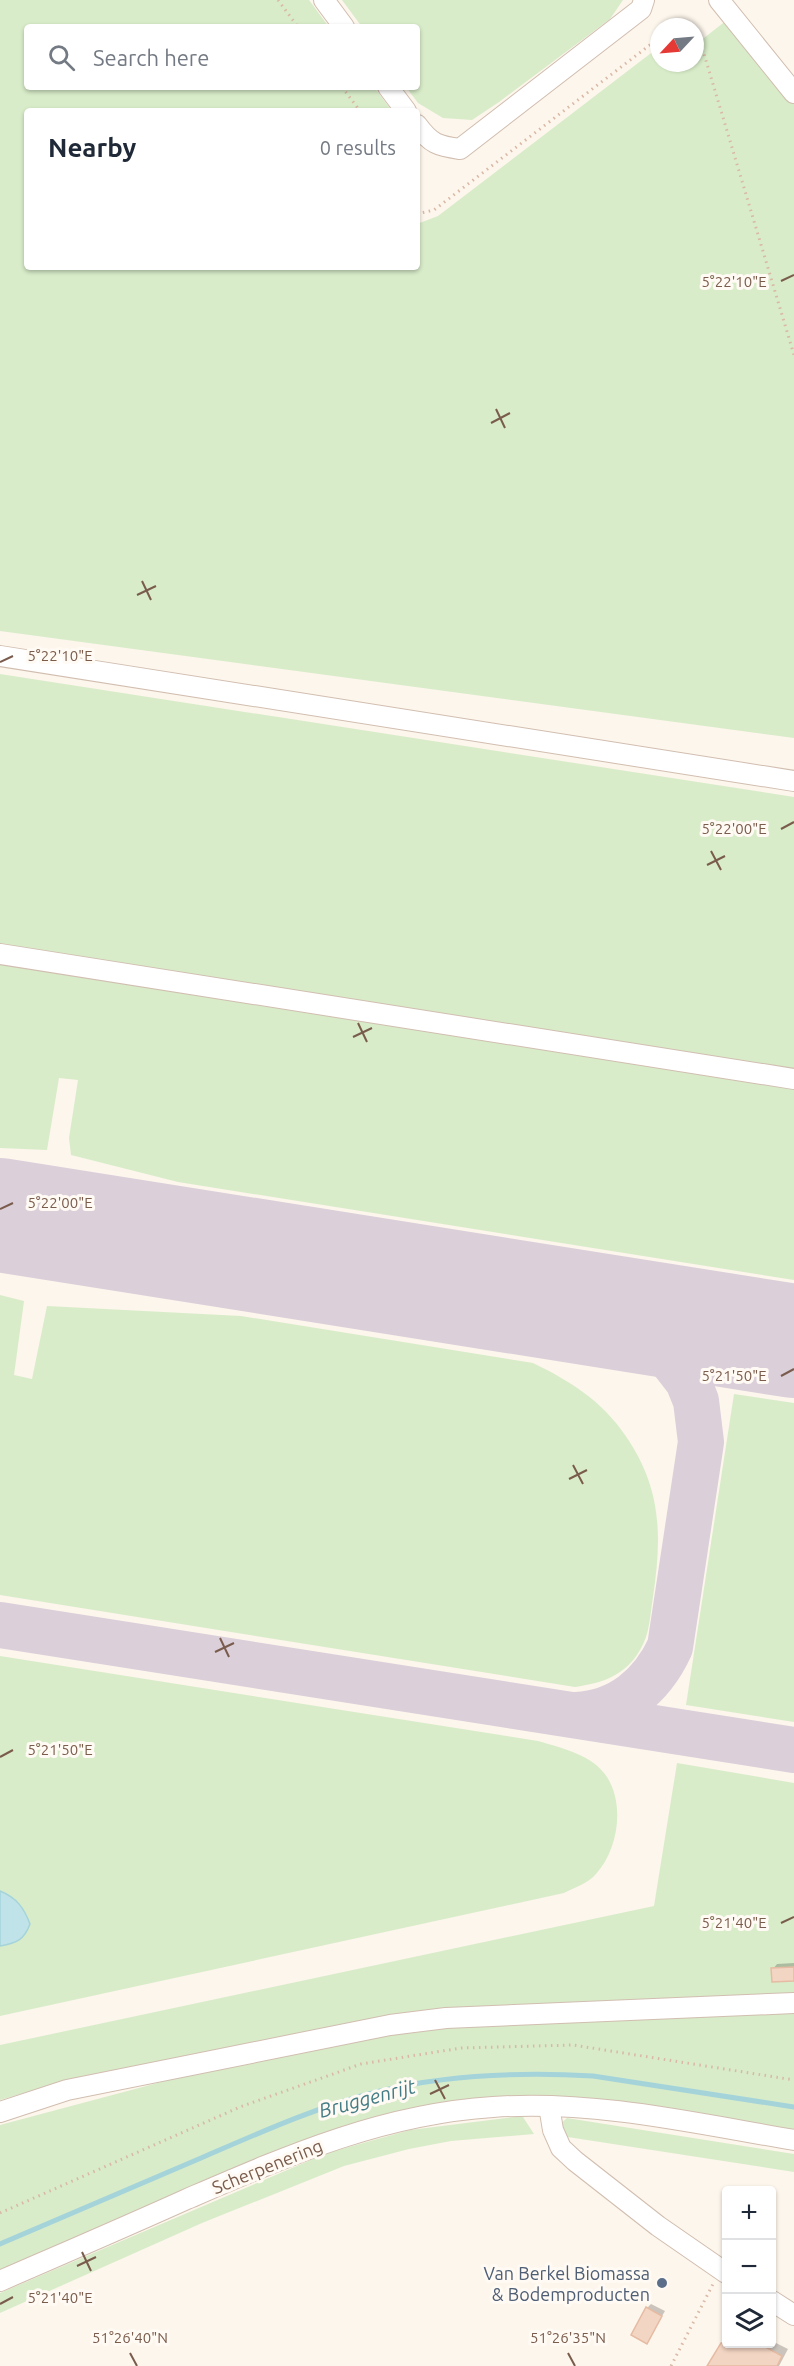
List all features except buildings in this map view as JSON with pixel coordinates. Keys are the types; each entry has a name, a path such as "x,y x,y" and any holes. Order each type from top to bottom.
{"street":[{"path":"324,0 342,24"},
{"path":"420,129 426,137 440,147 460,149 641,9 644,0"},
{"path":"719,0 794,93"},
{"path":"390,90 404,108"},
{"path":"0,656 794,781"},
{"path":"0,954 794,1079"},
{"path":"0,2112 67,2090 390,2025 446,2018 794,2003"},
{"path":"549,2106 553,2130 561,2148 658,2226 722,2270"},
{"name":"Scherpenering","path":"0,2281 264,2166 338,2137 385,2124 455,2111 494,2107 549,2106 606,2109 794,2140"},
{"path":"776,2304 794,2315"}],"path":[{"path":"278,0 296,24"},
{"path":"420,213 434,210 650,45"},
{"path":"704,54 794,355"},
{"path":"344,90 358,108"},
{"path":"0,2213 240,2107 361,2064 461,2048 573,2045 794,2080"},
{"path":"671,2366 722,2275"}],"green space":[{"path":"0,0 309,0 327,24 24,24 24,90 376,90 390,108 24,108 24,270 420,270 420,223 438,216 650,54 650,72 704,72 704,38 727,20 794,104 794,738 0,631"},
{"path":"342,0 623,0 610,19 472,120 443,118 418,103 408,90 420,90 420,24 360,24"},
{"path":"0,674 794,797 794,1280 178,1182 71,1155 69,1138 78,1080 59,1078 47,1150 0,1148"},
{"path":"0,1295 24,1301 14,1375 32,1379 47,1306 241,1316 533,1363 560,1377 595,1402 616,1423 637,1455 652,1493 658,1533 658,1553 649,1624 640,1650 627,1666 612,1677 575,1687 0,1595"},
{"path":"734,1394 794,1403 794,1722 686,1705"},
{"path":"0,1656 538,1741 557,1746 594,1763 601,1769 613,1788 617,1827 610,1853 593,1877 564,1893 0,2016 0,1946 19,1940 30,1924 19,1904 0,1891"},
{"path":"677,1763 794,1783 794,1996 499,2007 103,2075 0,2100 0,2045 654,1906"},
{"path":"794,2013 794,2135 748,2128 445,2107 0,2272 0,2125 195,2073 437,2027"},
{"path":"523,2117 534,2134 451,2141 344,2166 202,2223 0,2313 0,2293 327,2153 410,2130"},
{"path":"567,2118 794,2154 794,2172 561,2136 559,2125"}],"water":[{"path":"0,1891 19,1904 30,1924 19,1940 0,1946"}],"waterway":[{"name":"Bruggenrijt","path":"0,2244 289,2121 334,2104 406,2085 486,2076 539,2074 593,2076 794,2107"}],"taxiway":[{"path":"573,1306 609,1316 639,1328 657,1341 688,1381 696,1401 701,1442 670,1647 654,1674 633,1695 607,1709 576,1715"},
{"path":"0,1625 794,1750"}],"runway":[{"path":"0,1215 794,1341"}],"place":[{"name":"Van Berkel Biomassa & Bodemproducten","path":"662,2283"}]}
